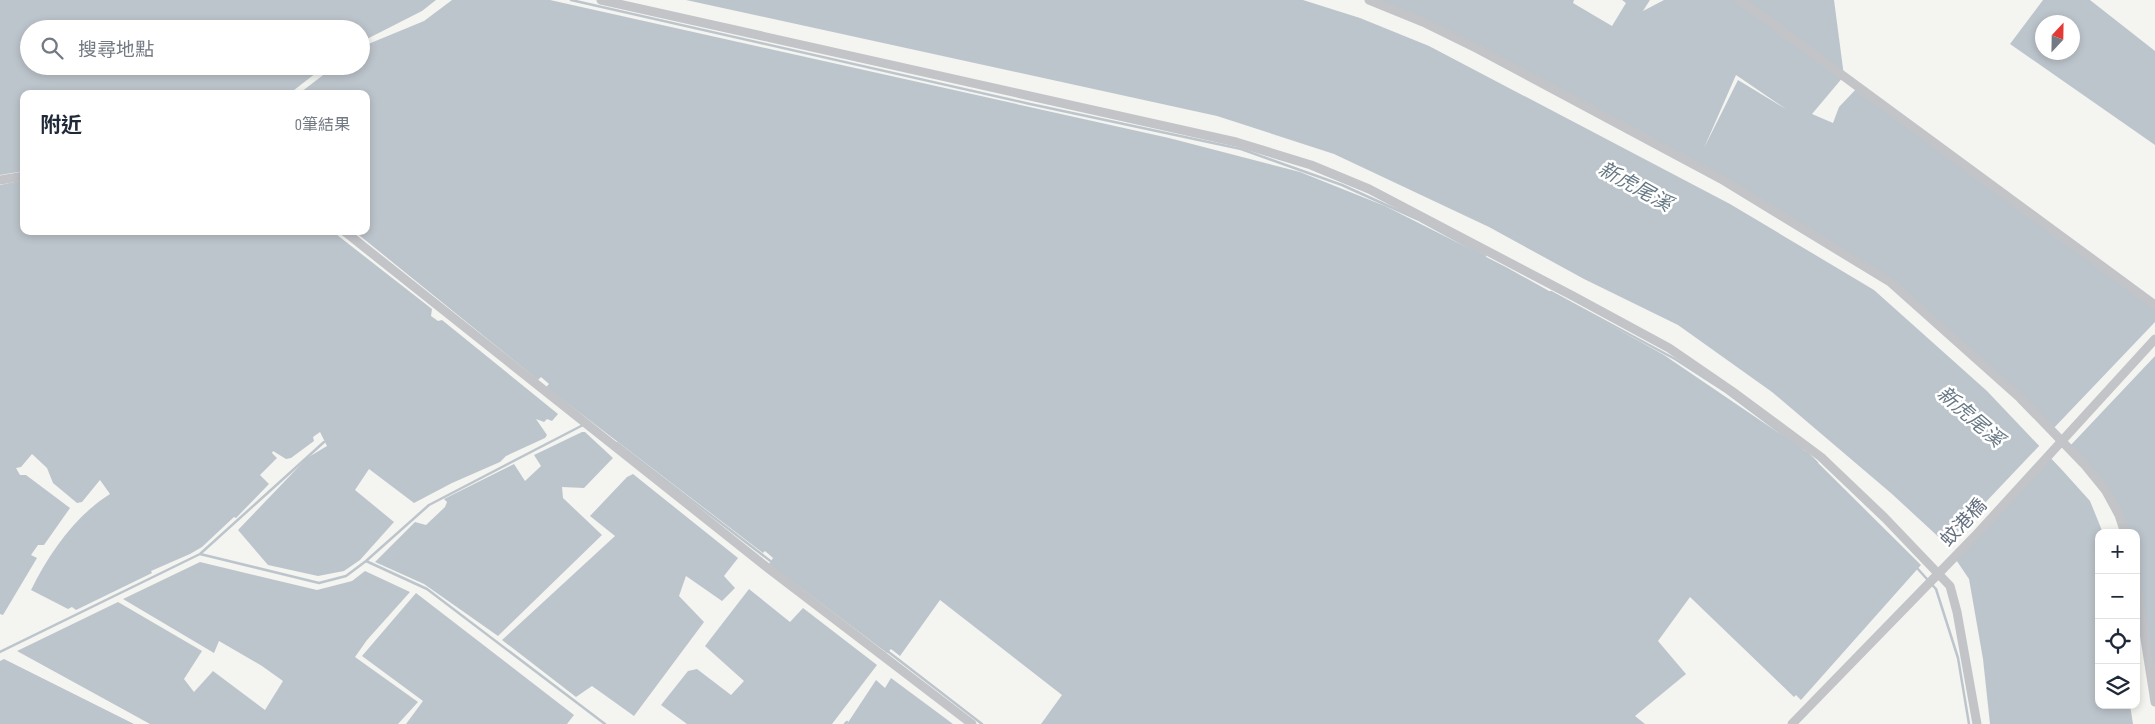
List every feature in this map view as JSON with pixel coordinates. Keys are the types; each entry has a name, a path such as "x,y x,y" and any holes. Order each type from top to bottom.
{"street":[{"path":"601,0 1236,142 1311,165 1368,189 1432,222 1669,348 1736,394 1820,457 1885,518 1950,586 1957,612 1977,724"},
{"path":"1369,0 1478,49 1721,179 1890,282 2020,398 2084,464 2106,491 2119,515 2124,529"},
{"path":"1740,0 2155,305"},
{"path":"0,180 20,177"},
{"path":"349,235 764,565 972,724"},
{"name":"蚊港橋","path":"1792,724 1975,536 2155,339"},
{"path":"2140,607 2155,702"}],"water":[{"path":"0,0 436,0 422,11 370,37 370,20 20,20 20,75 313,75 294,90 20,90 20,172 0,175"},
{"path":"452,0 550,0 1169,138 1300,172 1385,206 1506,267 1664,355 1807,452 1921,565 1801,700 1796,695 1794,697 1690,597 1658,641 1686,674 1635,716 1645,724 1041,724 1062,695 940,600 900,656 891,649 887,653 769,564 773,558 765,551 763,553 546,387 549,384 541,377 538,380 359,235 370,235 370,90 304,90 323,75 370,75 370,43 424,21"},
{"name":"新虎尾溪","path":"686,0 1303,0 1360,18 1429,46 1730,204 1874,290 1987,391 2090,501 2101,529 2095,529 2095,709 2131,709 2133,724 1990,724 1983,659 1969,579 1944,542 1892,494 1772,392 1678,325 1584,279 1489,227 1334,154 1217,116"},
{"path":"1368,0 1574,0 1573,3 1612,26 1626,3 1622,0 1650,0 1643,11 1664,0 1834,0 1844,76 1812,114 1833,123 1839,107 1858,87 2155,304 2155,322 2051,431 1883,278 1695,165 1527,75","holes":["1736,75 1786,109 1738,80 1704,148"]},
{"path":"2043,0 2090,0 2155,51 2155,145 2010,44"},
{"path":"20,181 20,235 337,235 432,309 431,316 438,321 442,320 558,414 552,421 547,419 544,422 536,419 547,435 545,438 414,503 369,469 355,490 394,522 360,560 344,571 318,576 268,565 238,530 307,458 327,446 320,432 313,437 314,441 291,458 286,459 273,451 272,453 277,458 260,475 269,484 236,518 234,517 202,547 76,610 72,607 68,609 31,590 46,562 64,536 86,513 110,494 100,480 82,502 77,503 53,483 47,468 32,454 21,467 16,468 20,475 26,475 70,508 44,545 38,545 31,555 37,558 3,615 0,614 0,185"},
{"path":"2155,356 2155,702 2140,606 2140,529 2124,529 2119,515 2068,448"},
{"path":"585,432 613,458 584,488 562,487 563,498 602,535 498,636 424,584 375,562 415,522 426,525 445,507 447,502 444,499 514,464 525,481 541,466 534,455"},
{"path":"633,474 738,558 724,576 735,588 722,601 686,576 679,596 704,622 634,716 592,686 576,697 502,640 615,536 590,516 627,477"},
{"path":"200,562 317,590 352,581 365,571 410,592 367,640 355,657 418,702 398,724 150,724 17,651 118,602 202,651 184,679 194,692 213,671 265,710 283,681 262,666 219,641 214,653 123,599"},
{"path":"749,589 790,622 803,608 877,665 832,724 687,724 661,705 688,671 697,669 731,695 744,681 705,646"},
{"path":"416,593 574,715 567,724 406,724 423,701 362,656"},
{"path":"4,659 134,724 0,724 0,661"},
{"path":"891,678 953,724 847,724 876,680 885,688"}],"pier":[{"path":"2041,444 2051,455 1952,559 1944,546"}],"waterway":[{"path":"571,0 1030,104 1241,149 1342,185 1417,219 1485,256"},
{"path":"1551,292 1675,359 1726,392 1802,449"},
{"path":"200,554 319,583 346,576 366,561 429,505 583,425"},
{"path":"0,652 200,554 324,442"},
{"path":"617,443 773,563"},
{"path":"1807,453 1817,463"},
{"path":"366,561 427,589 605,724"},
{"path":"1917,568 1936,589 1958,658 1969,724"},
{"path":"886,650 982,724"}]}
